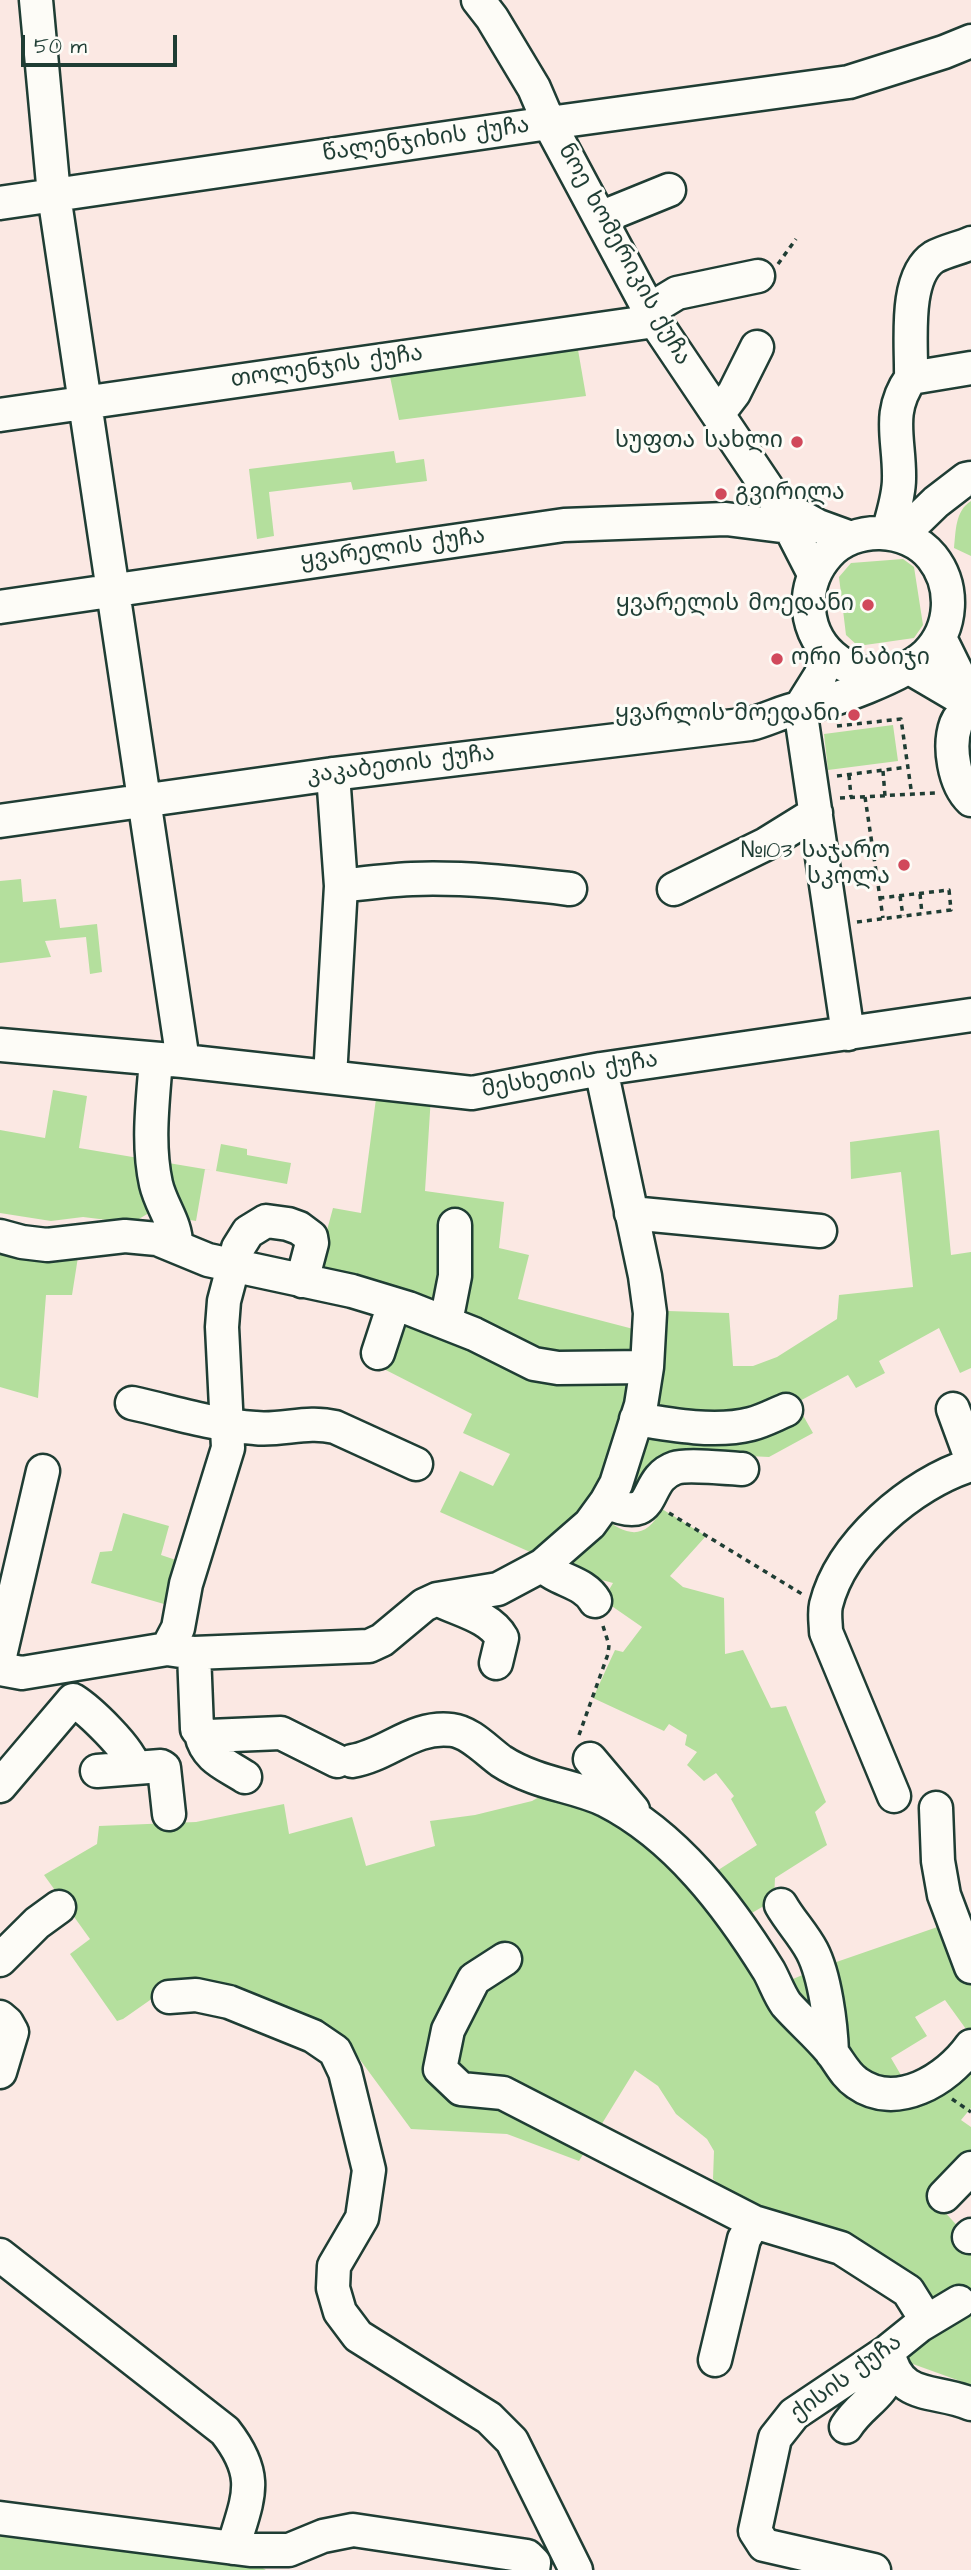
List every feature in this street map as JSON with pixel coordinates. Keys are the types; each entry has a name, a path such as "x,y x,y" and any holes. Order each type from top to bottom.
{"street":[{"path":"36,0 54,195 145,799 170,1060 151,1123 153,1163 156,1185 175,1231 176,1246"},
{"name":"ნოე ხომერიკის ქუჩა","path":"478,0 492,18 534,88 549,122 652,315 783,516 814,574"},
{"name":"წალენჯიხის ქუჩა","path":"0,203 549,122 849,82 971,41"},
{"path":"600,218 669,190"},
{"path":"894,534 899,481 895,408 902,390 911,378 913,292 919,274 934,257 971,243"},
{"path":"652,315 677,293 758,275"},
{"name":"თოლენჯის ქუჩა","path":"0,415 652,315"},
{"path":"718,414 734,393 757,347"},
{"path":"911,378 971,368"},
{"path":"894,534 969,478"},
{"path":"931,556 943,515 969,478"},
{"name":"ნოე ხომერიკის ქუჩა","path":"783,516 851,538"},
{"name":"ყვარელის ქუჩა","path":"0,607 564,525 783,516"},
{"path":"895,674 926,655 940,638 947,617 948,595 943,574 931,556 917,544 894,534 864,534 851,538 829,552 814,574 808,593 808,612 813,632 829,654 841,663 895,674 971,704"},
{"path":"940,638 971,704"},
{"path":"829,654 820,676 800,708 829,812 848,1034"},
{"name":"კაკაბეთის ქუჩა","path":"0,821 333,774 750,724 811,706 895,674"},
{"path":"966,794 955,762 953,740 960,715 971,704"},
{"path":"330,1077 341,886 333,774"},
{"path":"674,889 829,812"},
{"path":"341,886 410,879 458,879 570,889"},
{"name":"მესხეთის ქუჩა","path":"0,1045 170,1060 472,1093 601,1069 971,1015"},
{"path":"0,1670 22,1673 181,1651 369,1646 382,1640 424,1605 437,1599 498,1589 543,1565 590,1524 616,1484 636,1419 647,1367 650,1313 645,1276 601,1069"},
{"path":"631,1213 820,1231"},
{"path":"245,1777 204,1748 197,1728 178,1628 192,1563 228,1448 222,1326 224,1301 241,1240 248,1232 266,1222 288,1223 311,1237 312,1243 302,1281"},
{"path":"446,1322 455,1276 455,1225"},
{"path":"0,1236 47,1245 125,1236 157,1239 208,1260 352,1291 394,1304 446,1322 534,1364 558,1368 647,1367"},
{"path":"378,1353 394,1304"},
{"path":"132,1403 226,1425 277,1429 321,1423 416,1464"},
{"path":"953,1409 971,1458"},
{"path":"636,1419 696,1426 741,1426 754,1424 786,1410"},
{"path":"894,1796 826,1632 825,1608 835,1579 845,1562 880,1521 919,1489 951,1471 971,1465"},
{"path":"606,1502 631,1511 638,1509 662,1476 676,1467 742,1469"},
{"path":"0,1656 43,1471"},
{"path":"543,1565 547,1570 583,1588 595,1601"},
{"path":"437,1599 487,1622 497,1630 502,1638 496,1663"},
{"path":"44,1670 51,1681 103,1725 131,1758 134,1767"},
{"path":"0,1786 73,1700"},
{"path":"201,1734 281,1733 345,1761 377,1755 412,1734 452,1730 465,1734 504,1763 534,1777 606,1801 671,1847 717,1896 769,1972 785,2002 832,2053 847,2074 858,2083 873,2091 900,2094 931,2084 971,2046"},
{"path":"584,1748 650,1830"},
{"path":"97,1771 156,1765 164,1768 169,1814"},
{"path":"936,1808 938,1861 944,1895 971,1967"},
{"path":"781,1905 814,1954 831,2028 832,2053"},
{"path":"0,1960 37,1923 59,1908"},
{"path":"505,1959 474,1979 448,2030 440,2069 461,2089 503,2093 754,2222 744,2239 715,2360"},
{"path":"169,1997 196,1994 229,2002 313,2036 335,2051 345,2072 369,2170 362,2218 334,2266 333,2288 340,2312 358,2336 489,2418 512,2441 576,2570"},
{"path":"0,2017 12,2032 0,2071"},
{"path":"944,2196 971,2168"},
{"name":"ქისის ქუჩა","path":"754,2222 841,2248 908,2291 923,2315 919,2326 890,2360 794,2414 775,2438 755,2531 764,2545 874,2570"},
{"path":"0,2255 225,2431 239,2449 248,2471 248,2494 233,2548"},
{"path":"919,2326 959,2302"},
{"path":"890,2360 907,2384 928,2395 952,2395 971,2404"},
{"path":"846,2427 881,2391 890,2360"},
{"path":"0,2518 233,2548 289,2550 323,2536 354,2530 527,2556 534,2563 533,2570"}],"path":[{"path":"835,727 901,719 912,796"},
{"path":"836,776 908,767"},
{"path":"883,771 885,796"},
{"path":"849,775 851,797"},
{"path":"829,812 840,797 966,794"},
{"path":"865,797 883,918"},
{"path":"847,852 873,849"},
{"path":"851,890 850,879 877,875"},
{"path":"854,911 855,922 951,910 949,890 880,898"},
{"path":"920,894 922,914"},
{"path":"900,896 903,916"},
{"path":"647,1500 825,1608"},
{"path":"584,1748 608,1654"},
{"path":"950,2098 971,2112"}],"green space":[{"path":"577,344 586,396 399,420 388,367"},
{"path":"394,451 396,463 424,459 427,481 353,490 351,482 269,492 274,536 257,539 249,469"},
{"path":"971,501 971,556 954,548 959,516"},
{"path":"903,559 914,567 923,625 914,638 858,646 846,635 839,577 851,563"},
{"path":"893,725 898,761 828,770 824,734"},
{"path":"21,879 23,902 56,899 60,928 97,924 102,972 90,974 86,937 45,941 51,957 0,963 0,881"},
{"path":"53,1090 87,1096 79,1148 205,1169 196,1221 149,1213 132,1223 83,1217 51,1221 0,1213 0,1130 45,1138"},
{"path":"377,1091 431,1096 425,1191 504,1202 499,1248 529,1255 518,1299 641,1331 640,1342 628,1358 532,1352 316,1271 333,1208 361,1213"},
{"path":"939,1130 951,1255 971,1252 971,1368 960,1373 939,1328 879,1361 885,1373 856,1388 848,1375 796,1403 813,1433 769,1457 688,1453 635,1486 626,1483 640,1439 732,1445 735,1417 652,1409 662,1314 668,1311 729,1313 733,1366 753,1366 777,1357 837,1319 839,1295 913,1287 901,1172 851,1179 850,1142"},
{"path":"221,1144 247,1149 247,1155 291,1163 287,1184 215,1171"},
{"path":"0,1245 78,1257 72,1295 46,1295 38,1398 0,1387"},
{"path":"395,1313 631,1382 602,1493 539,1556 440,1512 460,1471 493,1486 510,1454 463,1433 472,1414 378,1366"},
{"path":"662,1509 706,1536 670,1576 683,1587 724,1598 725,1654 743,1650 771,1708 786,1706 826,1802 815,1812 827,1845 775,1878 774,1900 745,1917 709,1876 757,1845 731,1799 734,1796 716,1773 704,1781 687,1765 697,1752 685,1745 687,1735 669,1724 664,1731 593,1698 615,1650 623,1652 642,1627 603,1600 613,1583 565,1570 553,1561 602,1517 620,1528 635,1532 649,1526"},
{"path":"123,1513 169,1526 161,1555 176,1560 164,1604 91,1583 100,1552 112,1551"},
{"path":"552,1790 661,1844 874,2096 971,2054 971,2108 961,2120 971,2127 971,2159 932,2198 962,2231 971,2223 971,2385 899,2359 932,2322 738,2202 713,2179 714,2151 707,2139 676,2114 658,2086 635,2070 579,2161 507,2134 411,2129 344,2038 163,1991 117,2021 70,1954 90,1939 44,1875 97,1844 99,1826 196,1822 284,1804 289,1834 352,1817 366,1866 435,1846 430,1821 475,1815 532,1801"},
{"path":"949,1923 971,1978 971,2036 945,2000 915,2017 927,2036 891,2058 905,2082 870,2086 788,1981"},
{"path":"0,2530 249,2560 266,2570 0,2570"}],"place":[{"name":"სუფთა სახლი","path":"797,442"},
{"name":"გვირილა","path":"721,494"},
{"name":"ყვარელის მოედანი","path":"868,605"},
{"name":"ორი ნაბიჯი","path":"777,659"},
{"name":"ყვარლის მოედანი","path":"854,715"},
{"name":"№103 საჯარო სკოლა","path":"904,865"}]}
